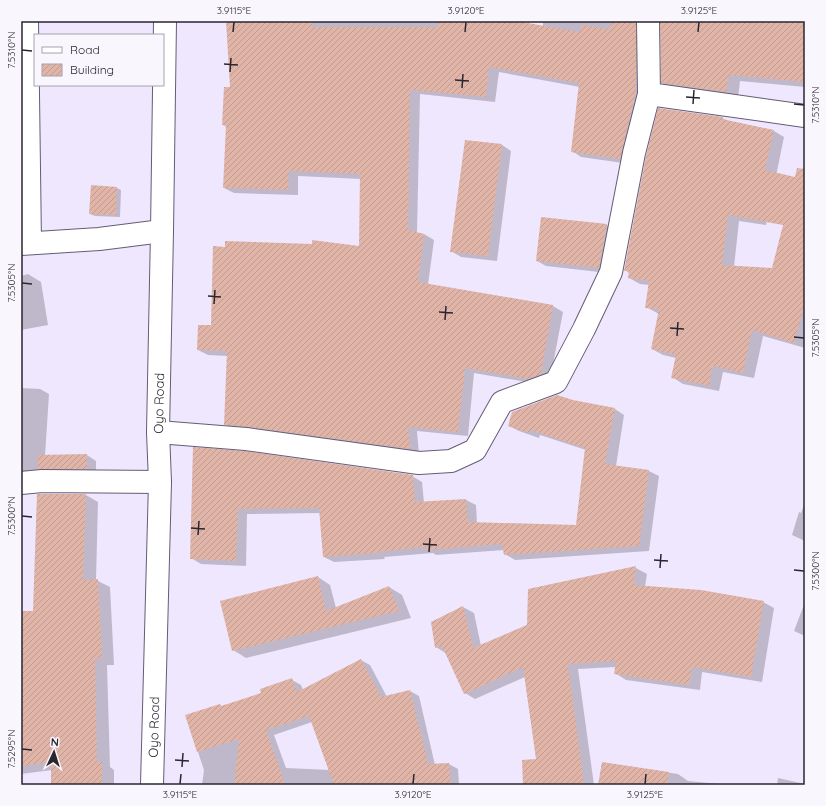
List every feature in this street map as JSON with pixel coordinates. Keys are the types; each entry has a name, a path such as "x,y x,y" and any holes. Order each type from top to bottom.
{"main road":[{"path":"27,21 26,243 99,239 162,230"},
{"name":"Oyo Road","path":"152,785 160,482 158,432 165,21"},
{"path":"158,432 246,439 420,463 451,461 475,450 502,402 556,382 584,329 611,272 634,153 649,94 648,21"},
{"path":"649,94 805,116"},
{"path":"21,483 42,481 160,482"}],"building":[{"path":"226,21 312,21 312,27 438,27 438,21 516,21 580,32 581,25 610,29 611,21 636,21 636,93 620,159 571,152 579,83 489,67 486,97 410,90 408,230 424,234 418,282 553,305 541,374 528,379 465,368 458,432 408,427 410,449 224,425 227,351 197,350 198,325 211,325 213,246 225,247 225,241 312,244 312,240 359,246 360,174 289,171 288,190 223,188 226,125 222,125 224,87 230,87"},
{"path":"660,21 805,21 805,82 729,75 726,92 661,83"},
{"path":"658,108 723,117 722,119 774,130 765,170 795,177 797,168 805,169 805,304 794,343 752,330 743,373 712,366 709,386 671,378 676,355 651,349 659,309 645,308 649,281 628,278 629,271 624,271 646,156","holes":["728,215 783,225 772,268 722,265"]},
{"path":"465,140 502,144 488,256 450,252"},
{"path":"91,185 117,187 116,215 89,214"},
{"path":"541,217 607,224 599,268 536,261"},
{"path":"557,395 573,400 615,408 605,464 649,470 639,546 504,555 502,544 425,550 425,547 323,557 319,508 238,509 236,561 190,559 193,447 245,451 413,475 415,502 466,499 468,522 576,525 585,448 530,430 529,433 508,426 512,412"},
{"path":"87,454 87,469 37,469 38,455"},
{"path":"37,494 86,494 83,580 98,579 102,658 95,659 97,762 102,762 102,785 51,785 51,762 21,766 21,611 33,611"},
{"path":"636,566 634,585 701,590 764,601 751,677 692,667 689,685 614,674 616,661 568,664 584,785 523,785 522,760 536,759 523,667 464,694 442,646 435,648 431,622 463,606 473,648 527,625 528,589"},
{"path":"318,576 326,611 389,586 399,611 232,651 220,601"},
{"path":"361,659 381,697 410,690 428,764 449,763 451,785 334,785 309,716 266,730 285,785 234,785 239,739 197,752 185,715 220,704 221,706 261,693 260,689 292,678 297,692"},
{"path":"602,762 669,772 668,785 598,785"}]}
